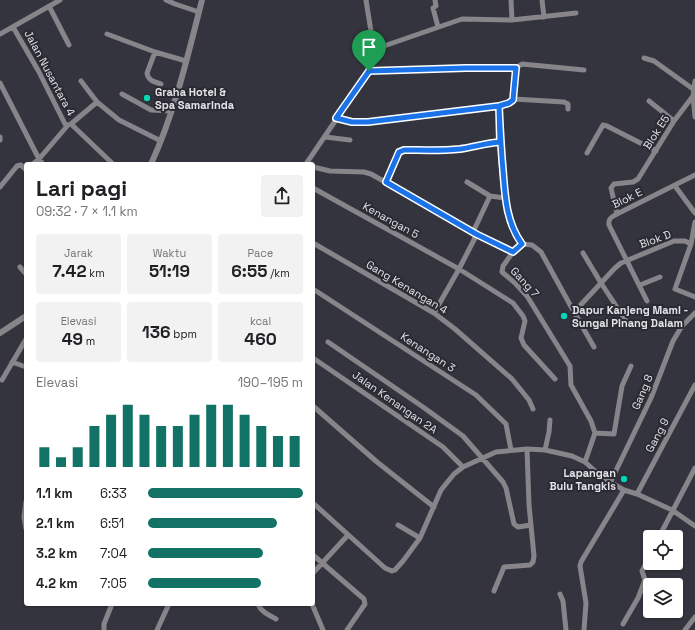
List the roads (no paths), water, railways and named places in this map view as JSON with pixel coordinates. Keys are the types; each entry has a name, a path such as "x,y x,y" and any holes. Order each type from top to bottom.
{"street":[{"path":"0,34 60,0"},
{"path":"166,0 199,12"},
{"path":"152,162 171,111 202,0"},
{"path":"366,0 373,44 378,51"},
{"path":"435,0 436,6 433,8 438,27"},
{"path":"511,0 512,20"},
{"path":"542,0 544,17"},
{"path":"50,6 69,45"},
{"path":"307,162 369,71 378,51 384,46 462,19 512,20 576,13"},
{"name":"Jalan Nusantara 4","path":"13,27 39,72 65,124 69,125 111,162"},
{"path":"107,34 186,61"},
{"path":"156,52 147,73 149,79 161,84"},
{"path":"644,58 654,61 694,88"},
{"path":"369,71 516,68 522,64 584,70"},
{"path":"514,99 516,68"},
{"path":"81,81 97,102 119,120 160,141"},
{"path":"695,81 693,96 695,117"},
{"path":"0,83 41,162"},
{"path":"122,94 151,110 171,111"},
{"name":"Blok E5","path":"617,214 611,188 614,184 632,182 638,179 674,121 693,96"},
{"path":"336,118 352,122 368,122 499,106 509,103 514,99 564,102 568,104 568,109"},
{"path":"649,101 674,121"},
{"path":"35,162 69,125 97,102"},
{"path":"499,106 500,142 505,198 512,228 522,244"},
{"path":"587,153 603,125 656,151"},
{"path":"325,136 350,140"},
{"path":"386,182 399,152 404,150 440,151 471,147 483,143 500,142"},
{"path":"0,187 17,166 21,165 24,168"},
{"path":"315,167 330,171 368,173 475,233 513,252 522,244 532,245 541,252 594,347"},
{"name":"Blok E","path":"627,260 609,224 608,221 610,218 695,175"},
{"path":"467,182 490,196 505,198"},
{"path":"675,186 695,213"},
{"name":"Kenangan 5","path":"315,189 459,270 517,306 525,321 521,338 522,342 555,379"},
{"path":"434,313 459,270 490,196"},
{"path":"695,222 691,244 675,289 695,297"},
{"name":"Blok D","path":"574,312 615,268 627,260 674,241 685,241 691,244"},
{"name":"Gang Kenangan 4","path":"315,244 434,313 455,329 512,379 529,400 533,409"},
{"name":"Gang 7","path":"513,252 503,266 502,272 516,283 527,296 570,366 571,385 591,421 595,433"},
{"path":"583,253 601,284 628,324"},
{"path":"627,260 647,301"},
{"path":"20,267 24,272"},
{"path":"640,285 660,277"},
{"name":"Kenangan 3","path":"315,290 476,395 506,424 511,450"},
{"name":"Gang 8","path":"610,482 651,398 673,340 682,326 695,313"},
{"path":"0,333 24,320"},
{"path":"2,380 24,342"},
{"path":"328,342 463,436 503,482 516,526 520,527 531,524"},
{"name":"Jalan Kenangan 2A","path":"315,359 443,447 463,466"},
{"path":"12,362 24,366"},
{"path":"585,462 595,433 614,434 622,386 631,366"},
{"name":"Gang 9","path":"637,494 695,385"},
{"path":"315,408 377,462 434,507"},
{"path":"545,450 550,420"},
{"path":"494,591 504,567 530,565 533,562 534,556 529,505 527,449"},
{"path":"315,505 385,568 392,570 398,568 420,538 427,525 441,490 454,474 463,466 496,452 527,449 545,450 572,456 585,462 604,479 624,490 637,494 672,510 695,526"},
{"path":"662,530 695,468"},
{"path":"584,630 586,603 580,566 581,562 624,490"},
{"path":"398,525 420,538"},
{"path":"315,572 348,535"},
{"path":"315,557 364,599 365,604 346,630"},
{"path":"623,624 638,598 645,580 642,571 643,569"},
{"path":"560,594 563,601 566,630"},
{"path":"104,630 104,624 111,606"},
{"path":"157,630 168,606"},
{"path":"258,606 264,612 276,619"},
{"path":"313,606 323,630"},
{"path":"685,630 695,617"}],"place":[{"name":"Graha Hotel & Spa Samarinda","path":"147,98"},
{"name":"Dapur Kanjeng Mami - Sungai Pinang Dalam","path":"564,316"},
{"name":"Lapangan Bulu Tangkis","path":"624,479"}]}
